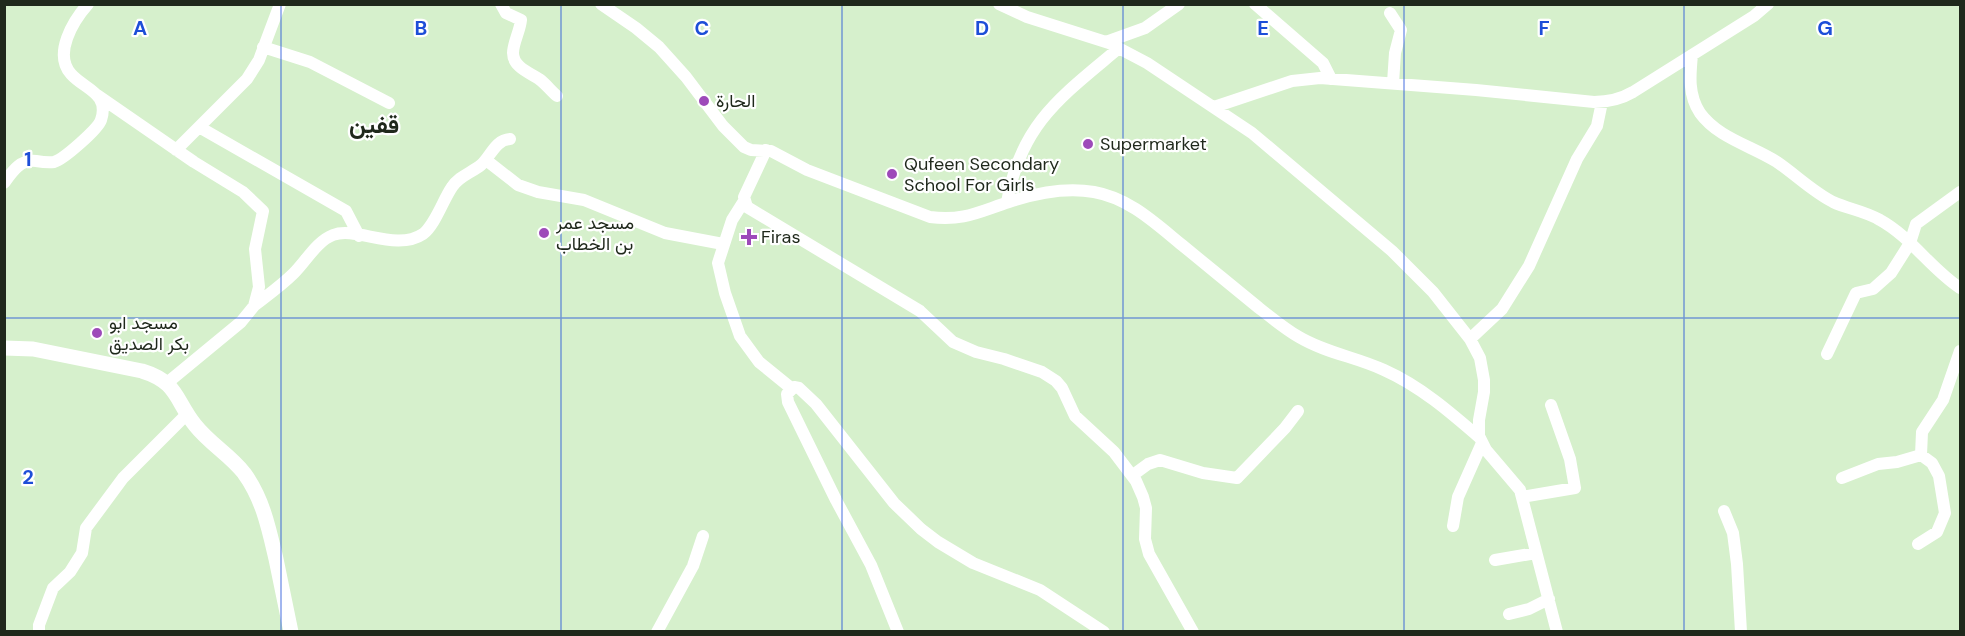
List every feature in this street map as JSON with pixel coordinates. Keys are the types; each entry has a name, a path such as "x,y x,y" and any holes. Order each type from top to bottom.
{"street":[{"path":"88,4 72,26 65,47 64,59 69,73 176,150 243,192 263,209 264,216 255,249 259,287 254,306"},
{"path":"176,150 247,79 259,60 280,4"},
{"path":"501,4 506,13 521,20 513,50 514,59 524,70 541,80 557,96"},
{"path":"601,4 659,47 673,61 711,112 740,144 751,150 766,150 778,154 807,170 930,217 966,217 1028,196 1067,190 1096,192 1124,202 1156,223 1244,296 1298,337 1327,351 1362,361 1396,375 1432,398 1481,440 1520,490 1557,632"},
{"path":"999,4 1027,17 1119,48 1147,63 1214,107 1252,133 1392,251 1433,292 1470,339 1480,358 1484,381 1479,420 1481,440 1458,497 1454,526"},
{"path":"1106,42 1131,35 1145,28 1179,4"},
{"path":"1255,4 1323,63 1331,79"},
{"path":"1214,107 1307,78 1393,83 1602,102 1628,95 1754,16 1768,4"},
{"path":"1390,13 1401,30 1395,53 1393,83"},
{"path":"263,47 310,62 389,103"},
{"path":"1007,202 1023,152 1041,119 1050,108 1119,48"},
{"path":"1692,55 1690,76 1692,96 1701,114 1716,129 1775,160 1830,200 1880,219 1960,288"},
{"path":"4,183 14,169 22,163 32,160 47,162 61,159 94,131 103,112 97,95"},
{"path":"1470,339 1502,309 1528,266 1577,159 1597,126 1602,102"},
{"path":"199,127 346,212 359,236"},
{"path":"167,383 241,322 254,306 293,274 327,238 340,233 398,240 421,235 431,225 453,185 486,160 500,142 510,139"},
{"path":"766,150 744,201 732,220 718,263 725,293 740,336 759,362 791,388 799,388 816,404 894,503 921,529 946,548 973,563 1040,590 1104,632"},
{"path":"486,160 518,185 538,192 584,200 665,233 723,244"},
{"path":"1827,354 1856,293 1873,289 1892,273 1910,243 1916,224 1960,192"},
{"path":"744,201 747,207 920,311 953,342 1050,376 1062,388 1075,416 1114,452 1133,475 1143,497 1146,519 1145,539 1149,554 1193,632"},
{"path":"4,348 33,349 142,371 167,383 203,434 239,467 258,497 267,519 291,632"},
{"path":"1921,455 1922,432 1944,400 1960,351"},
{"path":"791,388 787,394 788,402 871,565 898,632"},
{"path":"1522,497 1575,488 1570,459 1551,405"},
{"path":"1133,475 1148,464 1160,460 1203,473 1237,478 1285,428 1298,411"},
{"path":"39,632 39,625 53,588 70,572 82,553 86,528 123,478 187,414"},
{"path":"1842,478 1878,464 1897,462 1921,455"},
{"path":"1918,544 1938,532 1946,513 1939,476 1932,463 1921,455"},
{"path":"1724,511 1733,533 1741,632"},
{"path":"657,632 693,566 703,536"},
{"path":"1495,560 1536,553"},
{"path":"1509,614 1529,609 1549,599"}],"place":[{"name":"الحارة","path":"704,101"},
{"name":"Supermarket","path":"1088,144"},
{"name":"Qufeen Secondary School For Girls","path":"892,174"},
{"name":"مسجد عمر بن الخطاب","path":"544,233"},
{"name":"Firas","path":"749,237"},
{"name":"مسجد ابو بكر الصديق","path":"97,333"}],"district":[{"name":"قفين","path":"374,125"}]}
